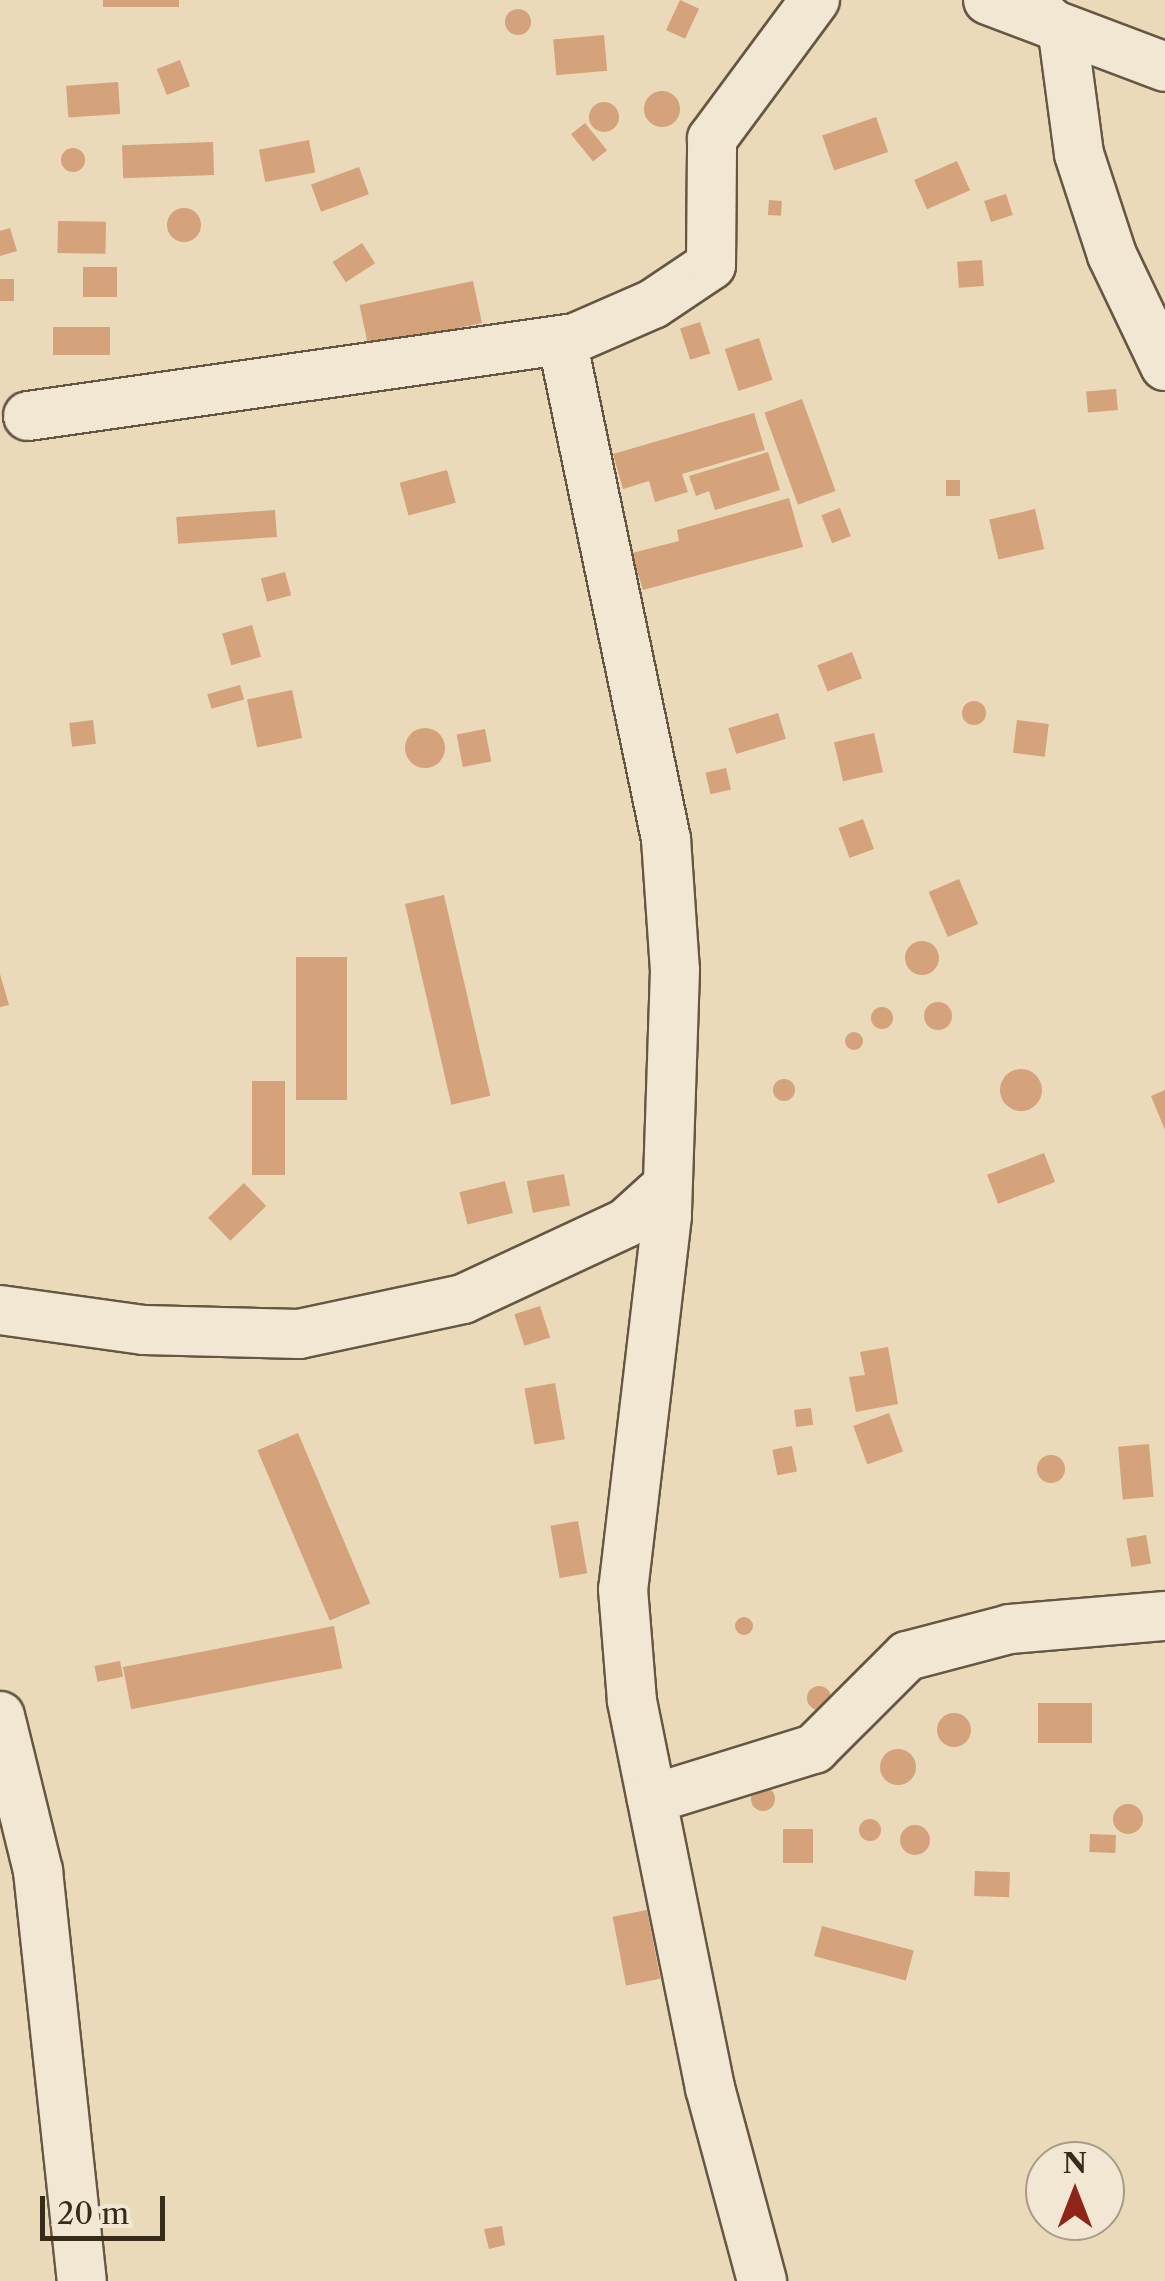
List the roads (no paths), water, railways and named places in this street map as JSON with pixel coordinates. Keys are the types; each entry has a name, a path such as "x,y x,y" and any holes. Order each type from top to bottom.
{"street":[{"path":"28,416 562,340 654,304 711,266 712,139 814,0"},
{"path":"988,0 1063,34 1165,67"},
{"path":"1027,0 1063,34 1079,154 1112,255 1165,366"},
{"path":"562,340 666,839 675,970 668,1186 623,1590 652,1800 710,2088 762,2281"},
{"path":"0,1310 144,1330 298,1334 464,1298 626,1222 668,1186"},
{"path":"652,1800 814,1748 906,1656 1010,1628 1165,1616"},
{"path":"0,1716 38,1871 82,2281"}]}
